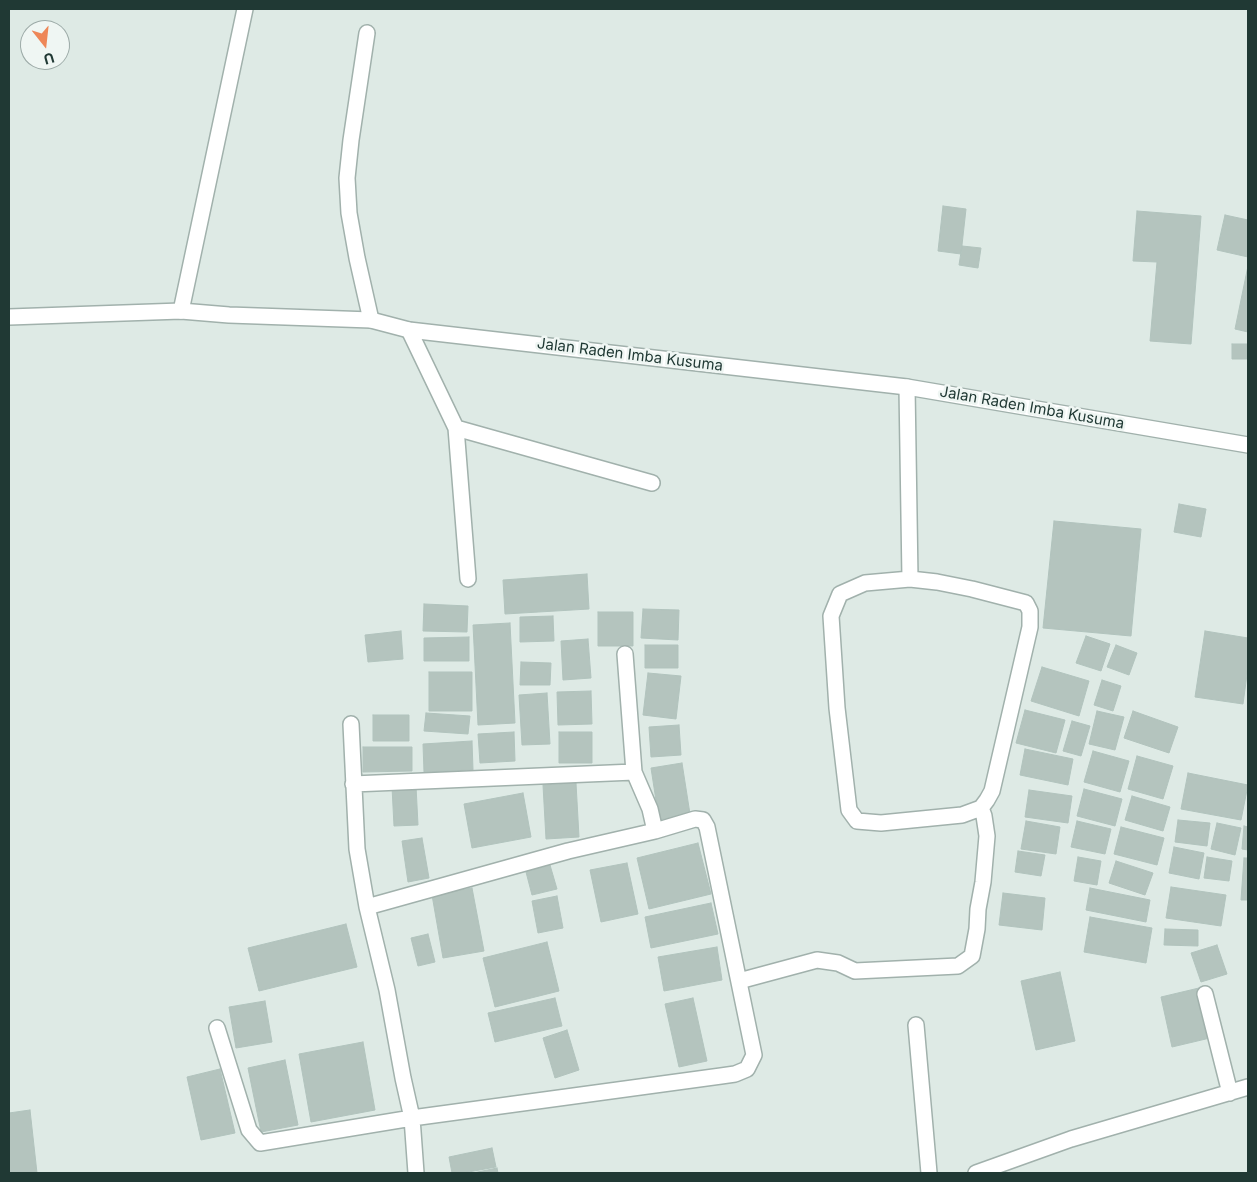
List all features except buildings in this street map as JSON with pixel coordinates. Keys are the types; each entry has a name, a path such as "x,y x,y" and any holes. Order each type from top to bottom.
{"street":[{"path":"181,311 246,9"},
{"path":"367,33 351,140 348,178 349,213 371,320"},
{"name":"Jalan Raden Imba Kusuma","path":"9,316 181,311 229,315 371,320 409,330 907,387 1248,444"},
{"path":"409,330 456,428 468,579"},
{"path":"907,387 910,580"},
{"path":"456,428 652,483"},
{"path":"910,580 937,582 995,594 1026,604 1030,611 1030,627 992,791 981,808 962,815 881,822 857,821 849,810 837,708 831,616 840,594 866,583 910,580"},
{"path":"625,654 634,772 650,809 655,831"},
{"path":"350,724 356,849 367,907 387,990 412,1118 416,1173"},
{"path":"353,784 634,772"},
{"path":"739,981 816,960 838,963 855,971 958,966 972,956 983,882 987,836 981,808"},
{"path":"217,1028 248,1130 260,1143 412,1118 735,1074 747,1069 754,1055 707,827 703,820 695,819 655,831 568,851 367,907"},
{"path":"1205,994 1230,1092"},
{"path":"916,1025 929,1173"},
{"path":"976,1173 1071,1139 1248,1087"}]}
